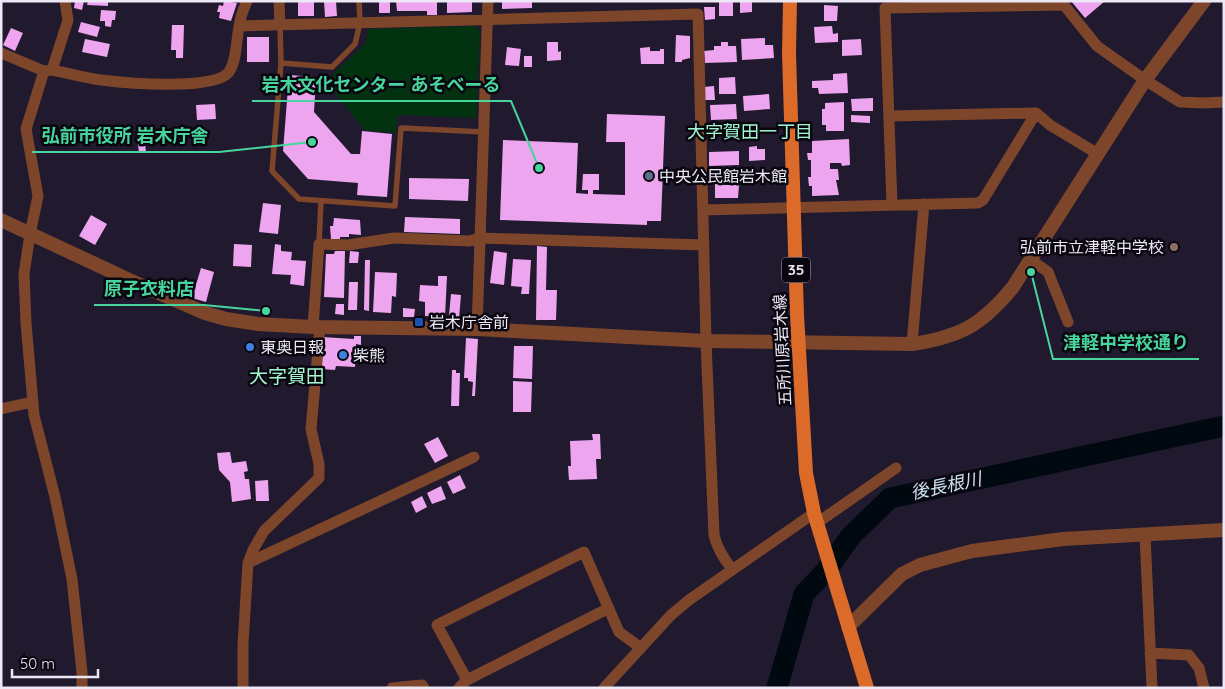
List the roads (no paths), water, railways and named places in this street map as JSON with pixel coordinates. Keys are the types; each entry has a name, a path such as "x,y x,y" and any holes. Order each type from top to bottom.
{"main road":[{"name":"五所川原岩木線","path":"790,1 794,208 806,473 818,524 867,688"}],"street":[{"path":"65,1 68,20 26,129 38,196 24,274 32,402 56,497 72,579 82,688"},
{"path":"1,53 48,70 100,80 166,85 216,80 224,77 230,71 246,1"},
{"path":"280,1 280,25"},
{"path":"477,328 489,20 488,1"},
{"path":"1,220 205,312 226,319 258,324 316,327 477,328 706,341 912,344 936,340 956,334 980,321 999,304 1031,260 1144,80 1204,1"},
{"path":"892,205 885,8 1064,5 1097,46 1144,80 1180,102 1224,102"},
{"path":"239,26 698,14 706,341 714,534 717,548 732,569"},
{"path":"703,210 978,203 983,200 1036,113"},
{"path":"890,116 1036,113 1050,125 1098,154"},
{"path":"912,344 924,204"},
{"path":"243,688 243,644 248,562 264,531 319,478 319,464 311,428 319,244 348,245 394,238 469,241 480,238 704,245"},
{"path":"1031,260 1048,272 1068,322"},
{"path":"1,409 32,402"},
{"path":"248,562 474,457"},
{"path":"604,688 672,615 689,600 732,569 818,524 896,468"},
{"path":"848,627 902,574 920,565 972,551 1063,539 1224,530"},
{"path":"1145,535 1152,688"},
{"path":"609,608 463,684 437,625 584,552 609,608 619,632 641,648"},
{"path":"1150,653 1189,655 1199,668 1204,688"},
{"path":"392,688 422,685 424,688"}],"lane":[{"path":"281,63 332,67 355,44 360,23 359,1"},
{"path":"280,25 281,63 272,171 299,199 395,206 401,128 484,132"},
{"path":"319,244 321,200"}],"waterway":[{"name":"後長根川","path":"777,688 804,594 825,572 851,536 890,498 1224,426"}],"place":[{"name":"弘前市役所 岩木庁舎","path":"312,142"},
{"name":"岩木文化センター あそべーる","path":"539,168"},
{"name":"中央公民館岩木館","path":"649,176"},
{"name":"弘前市立津軽中学校","path":"1174,247"},
{"name":"津軽中学校通り","path":"1031,272"},
{"name":"原子衣料店","path":"266,311"},
{"name":"岩木庁舎前","path":"419,322"},
{"name":"東奥日報","path":"250,347"},
{"name":"柴熊","path":"343,355"}],"district":[{"name":"大字賀田一丁目","path":"750,132"},
{"name":"大字賀田","path":"287,376"}]}
